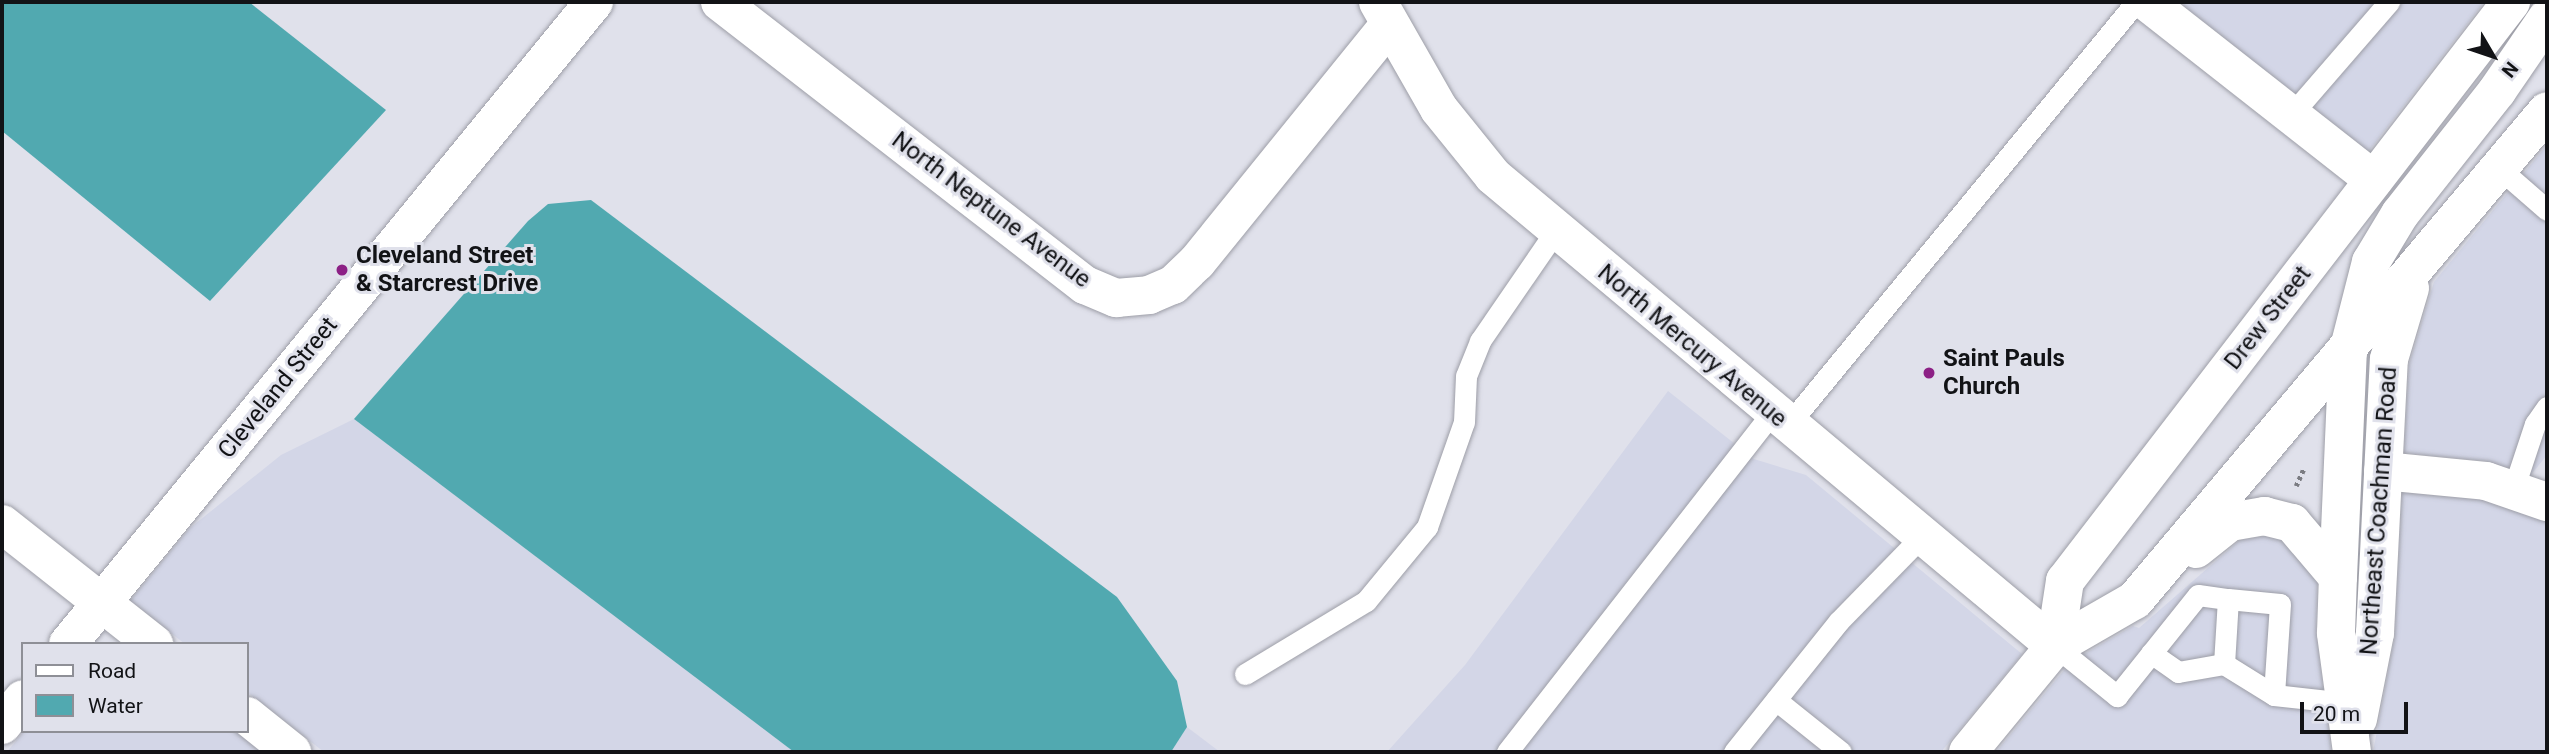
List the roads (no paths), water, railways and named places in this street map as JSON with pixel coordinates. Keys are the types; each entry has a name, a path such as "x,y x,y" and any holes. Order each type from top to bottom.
{"street":[{"name":"Cleveland Street","path":"70,642 594,2"},
{"name":"North Neptune Avenue","path":"720,2 1085,285 1116,298 1149,295 1173,285 1196,262 1384,13"},
{"path":"2146,2 2374,180"},
{"name":"Drew Street","path":"2055,646 2065,581 2511,2"},
{"name":"North Mercury Avenue","path":"1384,13 1439,109 1493,176 1555,232 2055,646"},
{"path":"2348,352 2371,262 2400,215 2497,91 2547,18"},
{"path":"2135,600 2348,352 2545,111"},
{"name":"Northeast Coachman Road","path":"2352,752 2375,633 2389,359 2415,271"},
{"name":"Northeast Coachman Road","path":"2348,352 2336,632 2352,752"},
{"path":"2383,471 2486,481 2530,496"},
{"path":"1968,752 2055,646 2135,600 2230,522 2264,516 2292,523 2338,577"},
{"path":"2,524 151,642"},
{"path":"2,725 21,701"},
{"path":"248,717 292,752"}],"lane":[{"path":"1507,752 1781,419 2146,2"},
{"path":"2291,115 2389,2"},
{"path":"2500,169 2547,210"},
{"path":"1245,674 1366,601 1427,527 1464,422 1466,376 1480,341 1555,232"},
{"path":"2530,496 2535,424 2547,407"},
{"path":"1734,752 1839,621 1922,536"},
{"path":"2055,646 2117,696 2198,595 2280,604 2274,695"},
{"path":"2224,664 2228,599"},
{"path":"2151,653 2178,672 2224,664 2274,695 2346,703"},
{"path":"1776,700 1841,752"}],"water":[{"path":"2,2 249,2 386,110 210,301 2,131"},
{"path":"591,200 1117,597 1177,681 1187,727 1171,752 794,752 354,419 528,221 548,204"}],"place":[{"name":"Cleveland Street & Starcrest Drive","path":"342,270"},
{"name":"Saint Pauls Church","path":"1929,373"}]}
